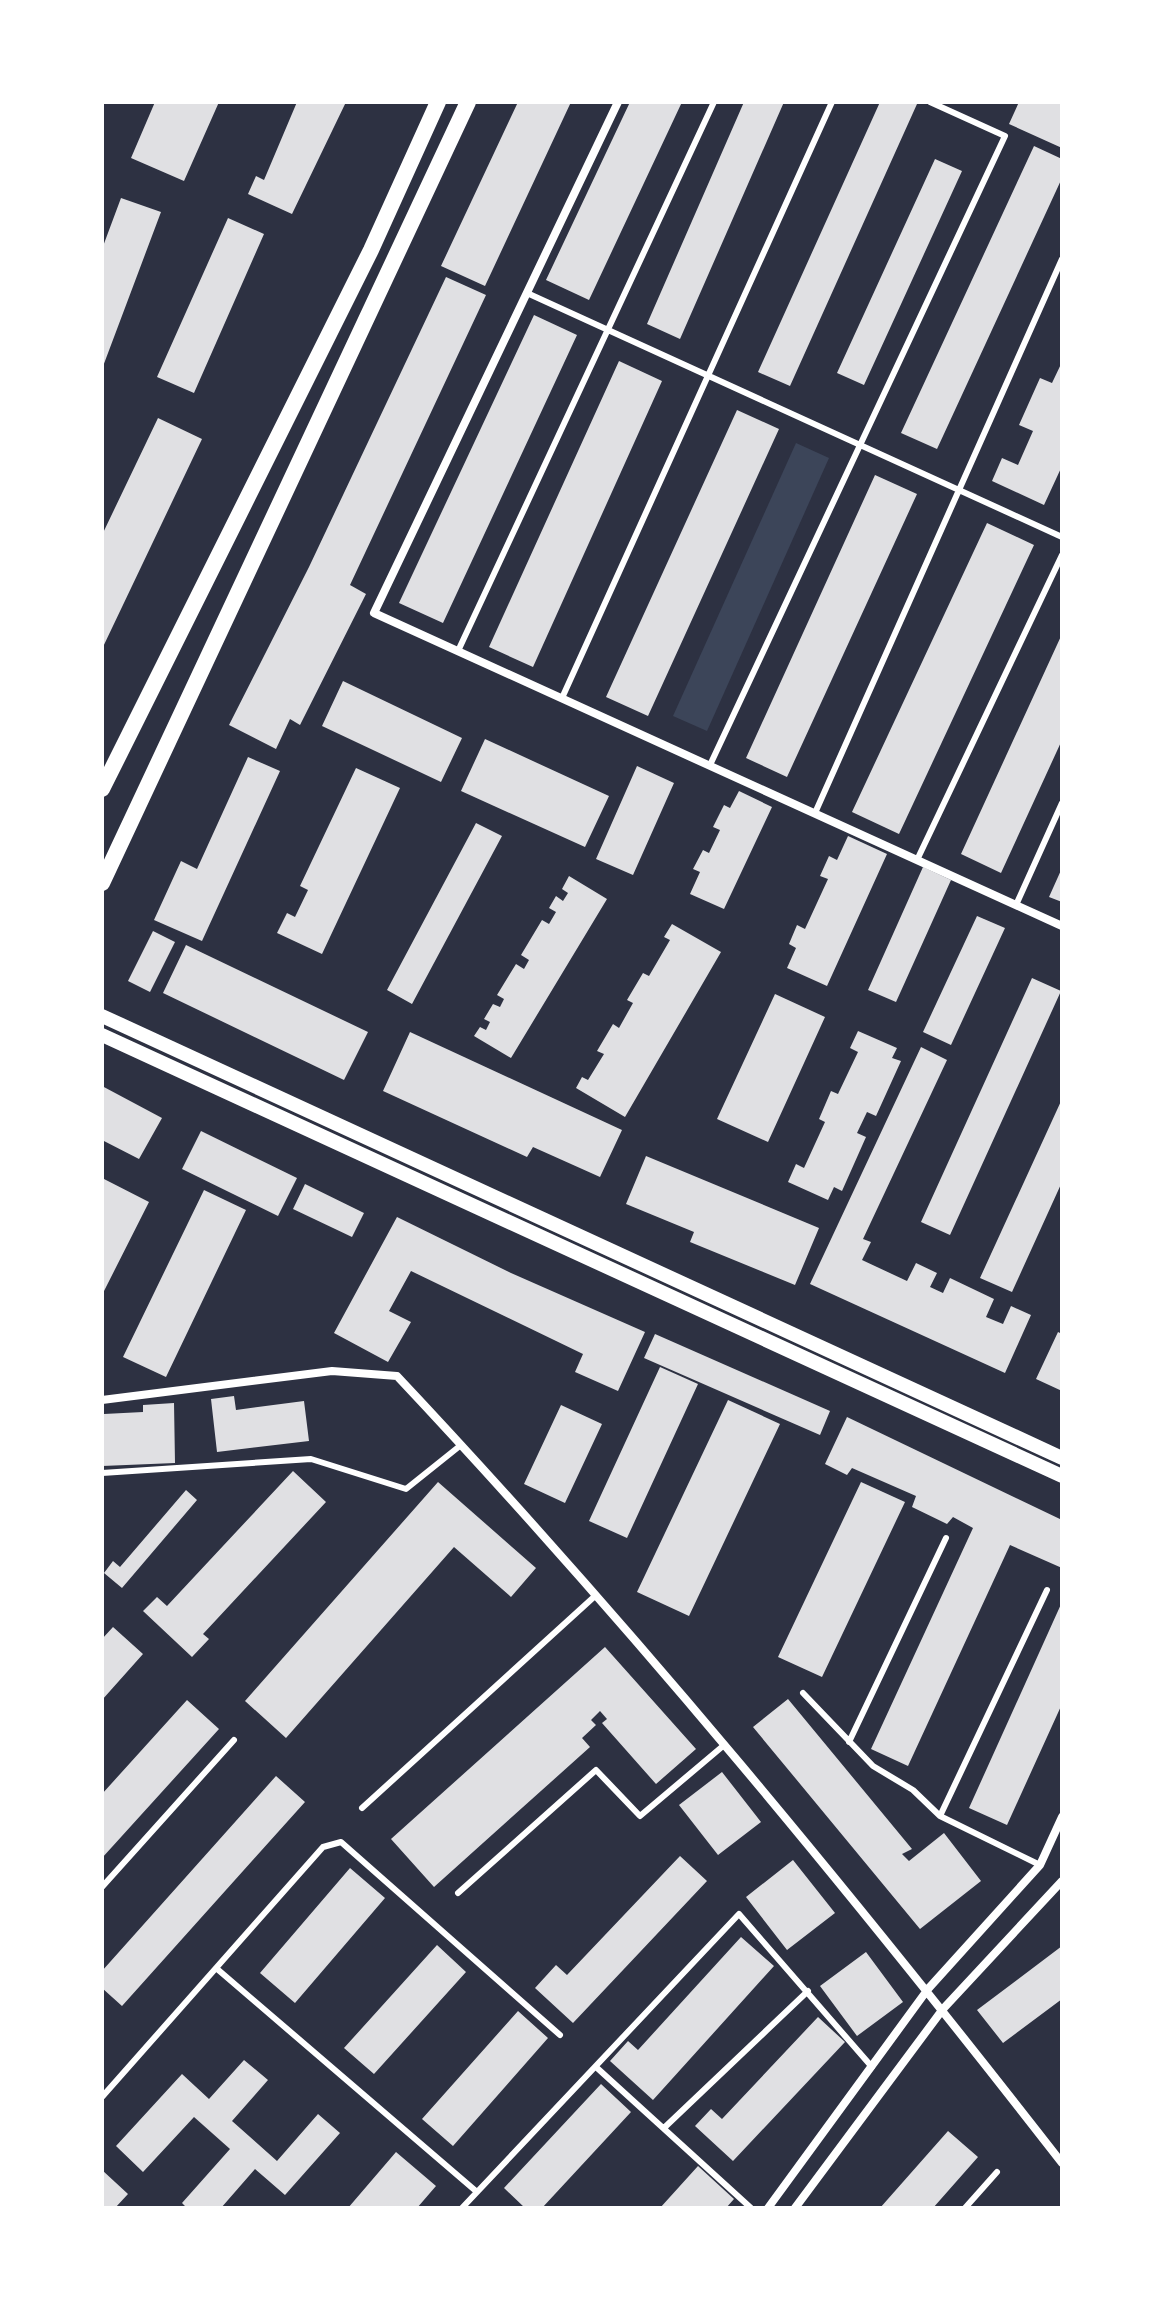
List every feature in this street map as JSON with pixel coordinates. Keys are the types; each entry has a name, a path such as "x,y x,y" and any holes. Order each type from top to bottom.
{"main road":[{"path":"102,789 371,250 438,102"},
{"path":"102,883 468,102"}],"street":[{"path":"618,102 374,613 1062,926"},
{"path":"102,1016 1062,1458"},
{"path":"102,1035 1062,1476"},
{"path":"102,1400 332,1371 397,1376 595,1596 723,1746 928,1989 1062,2163"},
{"path":"768,2208 928,1989 1040,1865 1062,1817"},
{"path":"795,2208 943,2009 1062,1881"}],"lane":[{"path":"458,651 714,102"},
{"path":"562,698 832,102"},
{"path":"710,765 1005,136 930,102"},
{"path":"815,813 1062,259"},
{"path":"527,293 1062,537"},
{"path":"917,860 1062,555"},
{"path":"1016,905 1062,803"},
{"path":"102,1473 311,1459 406,1489 461,1445"},
{"path":"849,1742 946,1538"},
{"path":"940,1816 1047,1590"},
{"path":"362,1808 595,1596"},
{"path":"803,1693 873,1766 913,1790 940,1816 1040,1865"},
{"path":"102,1887 234,1740"},
{"path":"458,1893 596,1770 640,1816 723,1746"},
{"path":"102,2097 323,1847 341,1842 560,2035"},
{"path":"462,2208 739,1914 872,2067"},
{"path":"216,1968 477,2192"},
{"path":"665,2127 808,1991"},
{"path":"596,2067 751,2208"},
{"path":"965,2208 997,2172"}],"shaded area":[{"path":"796,443 829,458 707,731 673,716"}],"building":[{"path":"155,102 219,102 184,181 131,158"},
{"path":"297,102 346,102 292,214 248,194 256,176 264,180"},
{"path":"518,102 571,102 485,286 441,266"},
{"path":"630,102 682,102 589,300 546,280"},
{"path":"744,102 784,102 680,339 647,324"},
{"path":"880,102 917,104 790,386 758,372"},
{"path":"1019,102 1062,102 1062,148 1009,124"},
{"path":"1034,146 1062,159 1062,178 937,449 901,433"},
{"path":"935,159 962,171 864,385 837,373"},
{"path":"121,198 161,212 102,369 102,249"},
{"path":"228,218 264,234 194,393 157,377"},
{"path":"446,277 486,295 350,585 366,594 300,725 290,719 276,749 229,725 309,567"},
{"path":"534,315 577,335 443,623 399,603"},
{"path":"619,361 662,381 533,667 489,647"},
{"path":"1062,362 1062,466 1044,505 992,481 1002,458 1018,465 1033,431 1019,425 1040,378 1052,383"},
{"path":"737,410 779,429 648,716 606,697"},
{"path":"158,418 202,439 102,649 102,535"},
{"path":"875,475 917,494 787,777 746,758"},
{"path":"987,523 1034,545 899,834 852,812"},
{"path":"1062,634 1062,740 1001,873 961,854"},
{"path":"343,681 462,738 441,782 322,726"},
{"path":"485,739 609,796 585,847 461,791"},
{"path":"248,757 280,771 202,941 154,920 181,861 197,869"},
{"path":"637,766 674,783 633,875 596,859"},
{"path":"356,768 400,788 322,954 277,933 287,913 295,917 308,890 300,886"},
{"path":"739,791 772,807 724,909 690,894 700,872 693,869 703,850 709,853 720,830 713,827 724,805 730,808"},
{"path":"476,823 502,836 412,1004 387,990"},
{"path":"848,836 887,854 827,986 787,968 796,948 789,944 797,925 805,929 828,879 820,876 829,856 837,860"},
{"path":"923,867 951,880 896,1002 868,990"},
{"path":"1062,868 1062,902 1049,897"},
{"path":"569,876 607,899 511,1058 474,1036 480,1027 486,1030 490,1022 484,1019 493,1004 500,1007 504,999 497,995 516,964 524,969 529,960 521,955 542,920 549,924 556,912 549,908 556,896 563,901 568,893 562,889"},
{"path":"977,916 1005,928 951,1045 923,1032"},
{"path":"672,924 721,952 625,1117 576,1088 582,1077 588,1080 604,1054 597,1051 613,1024 619,1028 633,1003 627,1000 643,973 649,976 670,940 664,937"},
{"path":"153,931 175,942 150,992 128,981"},
{"path":"186,945 368,1032 344,1080 163,993"},
{"path":"1032,978 1061,991 950,1235 921,1222"},
{"path":"775,994 825,1017 768,1142 717,1119"},
{"path":"858,1031 897,1048 892,1058 901,1061 876,1116 867,1112 857,1133 866,1137 842,1191 834,1187 828,1200 788,1182 796,1164 804,1168 825,1122 819,1119 831,1091 838,1094 858,1052 850,1048"},
{"path":"410,1032 622,1130 600,1177 533,1147 527,1157 383,1091"},
{"path":"921,1047 947,1060 863,1239 871,1242 862,1260 907,1281 916,1263 937,1273 930,1287 943,1293 950,1278 994,1299 986,1317 1003,1324 1011,1306 1031,1315 1005,1373 810,1284"},
{"path":"102,1086 162,1118 139,1159 102,1140"},
{"path":"1062,1099 1062,1182 1012,1292 980,1278"},
{"path":"201,1131 297,1178 278,1216 182,1169"},
{"path":"646,1156 819,1228 795,1285 690,1242 694,1232 626,1204"},
{"path":"104,1179 149,1202 102,1295 102,1182"},
{"path":"305,1184 364,1213 352,1237 293,1209"},
{"path":"204,1190 246,1210 166,1377 123,1357"},
{"path":"397,1217 511,1273 645,1332 618,1391 575,1372 583,1354 411,1271 389,1311 411,1322 388,1362 334,1333"},
{"path":"1058,1332 1062,1334 1062,1391 1036,1379"},
{"path":"655,1334 830,1411 820,1435 644,1358"},
{"path":"660,1367 698,1384 627,1538 589,1521"},
{"path":"234,1396 236,1410 304,1401 309,1441 217,1452 211,1399"},
{"path":"728,1400 780,1424 689,1616 637,1592"},
{"path":"174,1403 175,1463 102,1466 104,1414 143,1412 143,1405"},
{"path":"561,1405 602,1424 565,1503 524,1484"},
{"path":"847,1417 1062,1520 1062,1568 1010,1545 908,1766 871,1749 973,1528 953,1517 947,1524 912,1507 916,1496 852,1468 847,1475 825,1464"},
{"path":"293,1471 326,1502 203,1634 209,1639 192,1657 143,1611 157,1597 167,1606"},
{"path":"438,1482 536,1568 511,1597 454,1547 286,1738 245,1701"},
{"path":"861,1482 905,1502 822,1677 778,1657"},
{"path":"186,1490 197,1500 122,1588 104,1573 113,1561 120,1567"},
{"path":"1062,1602 1062,1704 1007,1825 969,1808"},
{"path":"113,1627 143,1654 102,1700 102,1639"},
{"path":"605,1647 696,1749 656,1784 602,1723 607,1719 600,1711 591,1720 596,1725 582,1738 590,1747 434,1887 391,1839"},
{"path":"788,1699 912,1849 902,1854 909,1861 944,1833 981,1881 920,1929 753,1727"},
{"path":"187,1700 219,1729 102,1858 102,1794"},
{"path":"722,1772 761,1822 718,1855 679,1805"},
{"path":"276,1776 305,1802 122,2006 102,1988 102,1971"},
{"path":"680,1856 707,1881 573,2023 535,1988 556,1965 567,1975"},
{"path":"793,1860 835,1913 787,1950 746,1897"},
{"path":"350,1868 385,1898 295,2003 260,1973"},
{"path":"741,1937 774,1966 653,2100 610,2061 628,2041 638,2050"},
{"path":"437,1945 466,1972 374,2074 344,2048"},
{"path":"1062,1946 1062,1999 1003,2043 977,2010"},
{"path":"866,1952 903,2002 857,2036 820,1986"},
{"path":"518,2011 548,2038 453,2146 422,2119"},
{"path":"818,2017 845,2042 733,2161 695,2126 711,2109 722,2119"},
{"path":"244,2060 268,2080 232,2121 277,2161 318,2114 340,2133 285,2195 255,2169 221,2208 187,2208 182,2203 230,2149 194,2117 143,2172 116,2146 182,2074 209,2099"},
{"path":"601,2084 631,2112 542,2208 525,2208 504,2188"},
{"path":"948,2131 978,2157 933,2208 880,2208"},
{"path":"396,2152 436,2186 417,2208 348,2208"},
{"path":"698,2166 734,2199 726,2208 660,2208"},
{"path":"102,2170 128,2194 115,2208 102,2208"}]}
